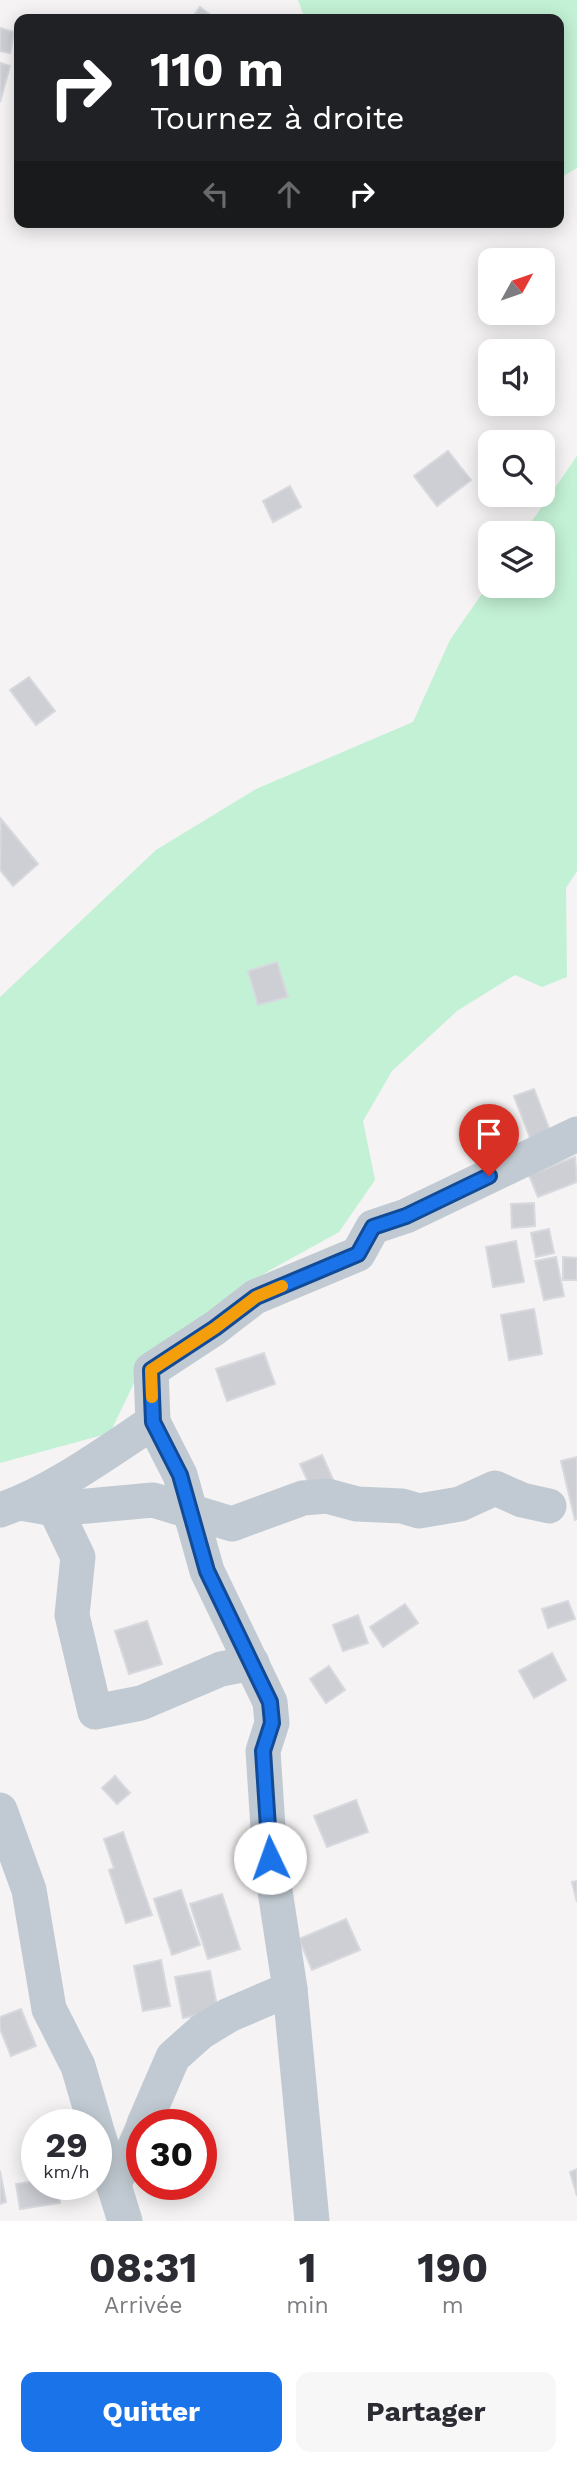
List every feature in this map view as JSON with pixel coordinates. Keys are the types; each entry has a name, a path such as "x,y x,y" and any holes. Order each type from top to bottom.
{"street":[{"path":"312,2221 290,1989 270,1858 263,1751 272,1723 270,1702 207,1571 180,1475 153,1422 151,1370 256,1297 358,1254 373,1227 406,1216 577,1134"},
{"path":"10,1506 115,1448 153,1422"},
{"path":"10,1506 55,1509 153,1500 232,1524 303,1498 327,1496 357,1504 402,1506 419,1511 460,1504 495,1488 522,1500 549,1506"},
{"path":"55,1509 78,1557 72,1615 95,1712 141,1703 221,1669 252,1663"},
{"path":"0,1810 29,1890 49,2009 78,2066 91,2109"},
{"path":"150,2109 173,2057 201,2032 229,2015 290,1989"},
{"path":"113,2184 126,2162"},
{"path":"112,2181 125,2221"}],"green space":[{"path":"298,0 577,0 577,168 564,176 564,14 303,14"},
{"path":"577,456 577,871 566,888 567,977 542,987 515,975 457,1011 392,1071 363,1121 375,1180 339,1232 265,1273 173,1346 134,1383 110,1433 0,1463 0,997 156,850 256,789 413,722 450,640 479,598 555,598 555,521 532,521 542,507 555,507 555,488"}],"building":[{"path":"200,7 209,14 195,14"},
{"path":"0,28 14,32 10,53 0,51"},
{"path":"0,63 10,66 0,102"},
{"path":"448,451 471,480 437,506 414,476"},
{"path":"290,486 301,507 273,522 263,501"},
{"path":"29,677 55,711 36,725 10,690"},
{"path":"1,819 38,864 13,886 0,870"},
{"path":"277,962 288,997 258,1005 248,971"},
{"path":"534,1089 552,1136 532,1143 514,1096"},
{"path":"497,1112 509,1145 478,1156 467,1123"},
{"path":"575,1157 577,1182 538,1197 529,1175"},
{"path":"534,1203 535,1226 512,1228 511,1204"},
{"path":"549,1229 554,1253 536,1257 531,1233"},
{"path":"516,1241 524,1282 493,1287 486,1247"},
{"path":"556,1257 564,1296 544,1300 535,1261"},
{"path":"563,1257 577,1258 577,1280 563,1280"},
{"path":"534,1309 542,1354 509,1360 501,1315"},
{"path":"264,1353 275,1384 227,1401 216,1369"},
{"path":"322,1455 335,1484 313,1493 300,1464"},
{"path":"577,1457 577,1519 575,1520 561,1461"},
{"path":"568,1601 575,1619 548,1628 542,1609"},
{"path":"405,1604 418,1623 383,1647 370,1627"},
{"path":"358,1615 368,1643 343,1651 333,1625"},
{"path":"147,1621 162,1664 129,1674 115,1631"},
{"path":"552,1653 566,1680 534,1698 519,1671"},
{"path":"329,1666 345,1690 326,1703 310,1679"},
{"path":"115,1776 130,1793 117,1804 102,1788"},
{"path":"356,1800 368,1832 327,1847 314,1816"},
{"path":"123,1832 152,1915 126,1923 109,1870 114,1868 104,1839"},
{"path":"577,1881 577,1902 572,1882"},
{"path":"181,1890 200,1945 172,1955 154,1899"},
{"path":"222,1894 240,1949 208,1959 190,1904"},
{"path":"346,1919 360,1950 312,1970 299,1939"},
{"path":"161,1960 170,2006 143,2011 134,1966"},
{"path":"210,1971 218,2011 183,2018 175,1977"},
{"path":"21,2009 36,2046 11,2056 0,2029 0,2017"},
{"path":"577,2169 577,2196 570,2172"},
{"path":"0,2171 6,2202 0,2204"},
{"path":"21,2183 21,2200 60,2200 60,2203 20,2209 16,2184"}],"slow traffic":[{"path":"152,1397 151,1370 256,1297 282,1286"}],"route":[{"path":"270,1858 263,1751 272,1723 270,1702 207,1571 180,1475 153,1422 151,1370 256,1297 358,1254 373,1227 406,1216 489,1176"}]}
